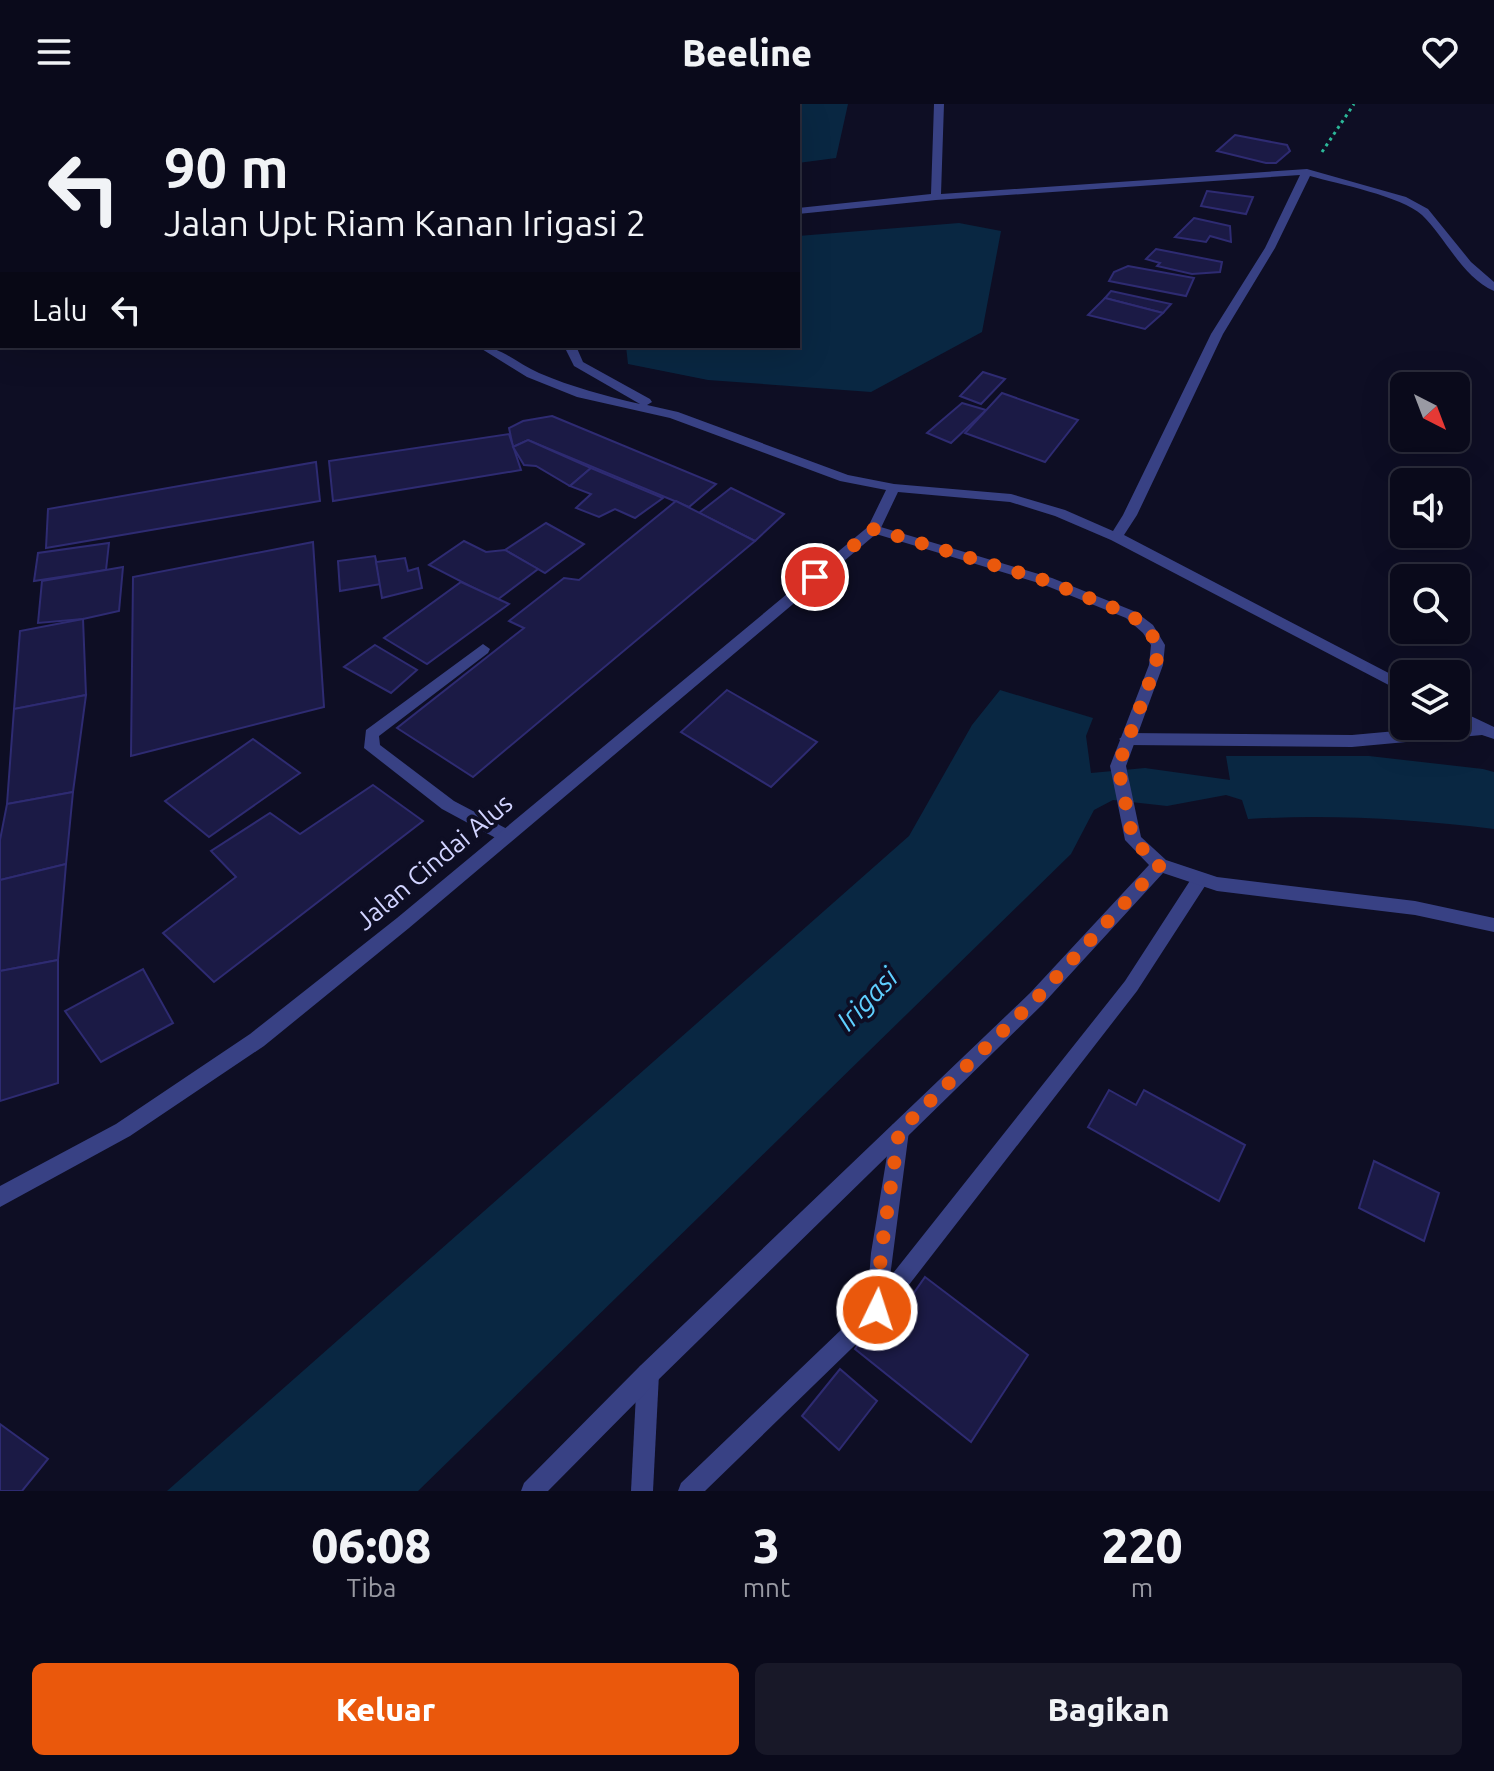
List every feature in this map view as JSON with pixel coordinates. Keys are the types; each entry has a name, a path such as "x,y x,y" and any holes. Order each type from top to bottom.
{"street":[{"path":"936,197 939,104"},
{"path":"1116,537 1130,515 1217,334 1270,248 1307,172"},
{"path":"800,211 936,197 1307,172 1402,199 1424,211 1467,264 1494,288"},
{"path":"486,348 531,374 581,394 674,415"},
{"path":"571,348 578,364 590,373 674,415 845,478 894,488 1011,498 1060,513 1116,537 1390,681"},
{"path":"894,488 874,529 1047,581 1131,615 1148,629 1158,645 1156,665 1118,766 1133,840 1160,865 1199,881 1415,908 1494,925"},
{"name":"Jalan Cindai Alus","path":"0,1197 123,1130 257,1040 403,923 874,529"},
{"path":"483,649 371,734 372,748 448,805 505,836"},
{"path":"1470,722 1488,731"},
{"path":"1127,739 1352,741 1488,731"},
{"path":"532,1491 648,1374 1036,999 1160,865"},
{"path":"689,1491 877,1310 1131,986 1199,881"},
{"path":"877,1310 881,1253 899,1131"},
{"path":"642,1491 648,1374"}],"path":[{"path":"1307,172 1354,104"}],"water":[{"path":"800,104 848,104 836,158 800,163"},
{"path":"959,223 1001,231 982,332 871,392 708,380 628,364 626,348 800,348 800,236"},
{"name":"Irigasi","path":"1000,690 1093,718 1086,736 1091,773 1145,768 1230,780 1226,756 1369,756 1483,769 1494,772 1494,829 1371,818 1248,819 1242,800 1226,795 1167,806 1113,800 1094,810 1071,854 418,1491 167,1491 909,836 972,725"}],"building":[{"path":"1235,135 1287,145 1290,151 1276,163 1266,163 1217,151"},
{"path":"1207,191 1253,197 1246,214 1201,206"},
{"path":"1194,218 1230,226 1231,242 1210,236 1206,242 1175,237"},
{"path":"1156,249 1222,262 1220,272 1192,274 1157,266 1160,263 1146,259"},
{"path":"1128,266 1194,278 1186,296 1109,281 1114,272"},
{"path":"1111,291 1171,304 1163,313 1105,298"},
{"path":"1105,298 1163,313 1145,329 1088,315"},
{"path":"983,372 1005,379 981,404 960,396"},
{"path":"1002,393 1078,420 1045,462 965,433"},
{"path":"962,403 986,410 951,443 927,433"},
{"path":"552,416 716,484 689,507 528,440 513,447 509,428 523,421"},
{"path":"509,434 521,470 333,501 329,461"},
{"path":"528,440 591,468 570,486 536,466 524,465 513,447"},
{"path":"316,462 320,501 46,548 48,509"},
{"path":"591,468 663,498 635,518 615,509 599,517 576,508 591,494 570,486"},
{"path":"731,488 784,514 755,541 699,513"},
{"path":"676,501 755,541 473,777 397,728 524,628 509,621 564,578 579,580"},
{"path":"546,523 584,544 545,573 505,550"},
{"path":"464,541 486,552 505,550 538,569 497,600 429,565"},
{"path":"313,542 324,707 131,756 133,577"},
{"path":"109,543 106,570 34,581 38,553"},
{"path":"375,556 381,584 340,591 338,561"},
{"path":"405,558 408,571 418,568 422,588 382,598 376,562"},
{"path":"123,567 119,611 83,619 38,623 42,581"},
{"path":"461,582 509,604 427,664 384,638"},
{"path":"83,619 86,695 14,709 20,631"},
{"path":"375,645 417,670 391,693 344,667"},
{"path":"727,690 817,742 771,787 681,732"},
{"path":"86,695 73,792 7,804 14,709"},
{"path":"253,739 300,773 209,837 165,801"},
{"path":"373,785 423,821 214,982 163,933 236,877 211,851 270,813 300,834"},
{"path":"73,792 66,864 0,880 0,840 7,804"},
{"path":"66,864 58,960 0,971 0,880"},
{"path":"58,960 58,1083 0,1101 0,971"},
{"path":"143,969 173,1023 101,1062 65,1011"},
{"path":"1109,1090 1136,1105 1144,1090 1245,1145 1219,1201 1088,1127"},
{"path":"1374,1161 1439,1193 1424,1241 1359,1208"},
{"path":"925,1277 1028,1355 971,1442 855,1349 901,1285 913,1294"},
{"path":"840,1369 877,1401 839,1450 802,1416"},
{"path":"0,1424 48,1459 22,1491 0,1491"}],"route":[{"path":"815,577 874,529 1047,581 1095,599 1131,615 1148,629 1158,645 1156,665 1118,766 1133,840 1160,865 1036,999 899,1131 881,1253 877,1310"}]}
